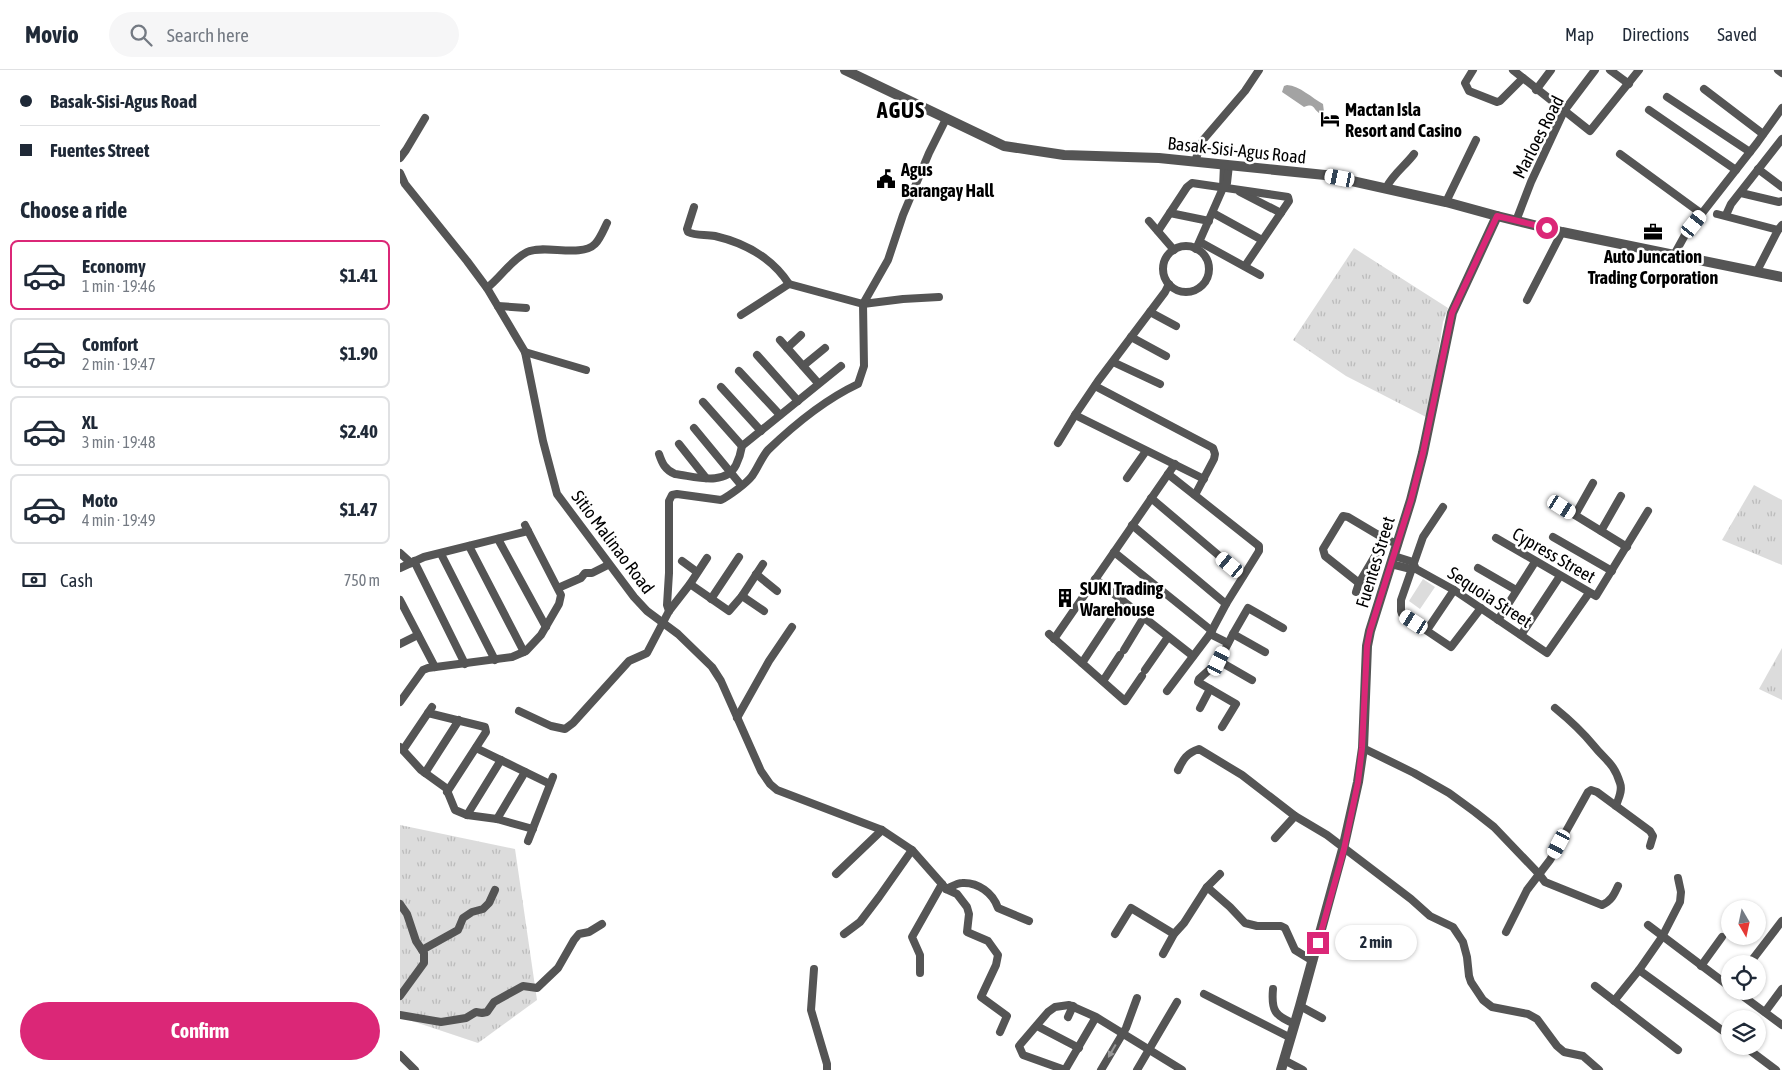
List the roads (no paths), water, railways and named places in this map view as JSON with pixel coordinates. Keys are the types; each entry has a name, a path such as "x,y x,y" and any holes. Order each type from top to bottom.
{"street":[{"name":"Basak-Sisi-Agus Road","path":"845,70 1004,146 1064,155 1159,158 1325,175 1446,202 1562,232 1782,277"},
{"path":"1195,162 1198,149 1203,140 1246,91 1259,70"},
{"path":"1473,70 1465,84 1467,89 1497,102 1523,78"},
{"path":"1513,70 1590,131 1639,70"},
{"path":"1536,90 1551,70"},
{"name":"Marloes Road","path":"1516,221 1531,182 1564,111 1595,70"},
{"path":"1610,70 1629,84"},
{"path":"1778,70 1782,73"},
{"path":"1704,89 1763,134"},
{"path":"1667,96 1750,152"},
{"path":"1674,255 1685,235 1782,108"},
{"path":"1648,110 1736,170"},
{"path":"400,158 425,118"},
{"path":"669,611 667,605 670,501 672,495 678,494 721,500 727,497 752,476 767,452 818,406 836,394 858,384 864,366 863,304 888,260 903,215 928,152 946,119"},
{"path":"1726,215 1731,204 1782,139"},
{"path":"1446,202 1476,140"},
{"path":"1775,148 1782,153"},
{"path":"1386,188 1391,178 1406,165 1414,154"},
{"path":"1620,154 1702,214"},
{"path":"1198,245 1223,188 1227,183 1226,165"},
{"path":"1758,169 1782,187"},
{"name":"Sitio Malinao Road","path":"400,173 405,184 487,288 525,352 543,441 557,494 608,565 647,611 696,649 712,667 721,681 761,771 770,784 777,790 882,830 912,850 944,886 957,894 966,906 969,914 966,932 988,941 998,955 996,965 981,997 1007,1016 1000,1032"},
{"path":"1158,231 1189,184 1192,183 1288,196 1288,201 1281,213 1246,266"},
{"path":"1236,190 1281,213"},
{"path":"1741,193 1779,202 1782,201"},
{"path":"694,207 687,229 688,232 715,236 755,251 781,271 789,284 863,304 910,298 938,297"},
{"path":"1170,213 1211,217 1262,240"},
{"path":"1717,214 1780,228 1757,272"},
{"name":"Fuentes Street","path":"1283,1065 1344,849 1358,782 1362,748 1367,646 1423,453 1452,313 1497,216"},
{"path":"1149,221 1174,250"},
{"path":"487,288 498,280 515,260 528,252 542,248 554,250 585,249 595,244 607,223"},
{"path":"1527,300 1562,232"},
{"path":"1773,240 1782,242"},
{"path":"1198,245 1208,260 1209,271 1206,281 1198,289 1188,292 1177,290 1169,284 1164,273 1164,266 1169,255 1174,250 1185,247 1198,245 1246,266 1260,275"},
{"path":"741,316 789,284"},
{"path":"1058,443 1074,415 1169,284"},
{"path":"498,306 526,308"},
{"path":"1150,312 1176,326"},
{"path":"787,348 801,335"},
{"path":"1131,337 1166,356"},
{"path":"780,340 818,383"},
{"path":"802,366 824,348"},
{"path":"525,352 586,370"},
{"path":"757,355 798,401"},
{"path":"1113,362 1160,384"},
{"path":"660,454 662,464 674,474 720,478 731,473 737,464 742,446 841,366"},
{"path":"739,371 780,415"},
{"path":"1095,386 1213,448 1215,454 1195,495"},
{"path":"721,387 761,431"},
{"path":"703,402 742,446"},
{"path":"1074,415 1204,479"},
{"path":"694,428 741,485"},
{"path":"679,444 706,478"},
{"path":"1127,478 1146,451"},
{"path":"1168,636 1126,701 1052,636 1095,579 1175,464"},
{"path":"1167,691 1211,633 1226,604 1258,555 1259,546 1168,474"},
{"path":"1575,515 1593,483"},
{"path":"1602,531 1621,496"},
{"path":"1151,498 1243,576"},
{"path":"1443,507 1423,537 1401,600 1402,614 1451,647 1481,608"},
{"path":"1562,507 1627,547"},
{"path":"1592,595 1612,571 1648,511"},
{"path":"1359,584 1325,556 1323,549 1343,516 1348,517 1385,540 1398,544"},
{"path":"1132,526 1226,604"},
{"path":"400,568 424,557 498,539 526,528 561,595 559,604 541,635 524,652 512,657 422,670 400,702"},
{"path":"1553,537 1612,571"},
{"name":"Cypress Street","path":"1496,538 1592,595"},
{"path":"498,539 546,627"},
{"path":"1356,592 1385,540"},
{"path":"469,546 524,652"},
{"path":"1114,552 1211,633 1228,643"},
{"path":"400,553 412,562 465,664"},
{"path":"441,554 495,660"},
{"path":"711,599 738,557"},
{"path":"519,711 551,726 565,728 573,723 629,661 647,653 669,611 707,558"},
{"name":"Sequoia Street","path":"1392,560 1413,567 1454,590 1547,653 1592,595"},
{"path":"682,561 697,572"},
{"path":"1498,620 1535,562"},
{"path":"690,584 729,611 742,596 763,564"},
{"path":"558,588 581,578 585,573 608,565"},
{"path":"1478,568 1516,590"},
{"path":"756,574 777,591"},
{"path":"1521,635 1560,576"},
{"path":"1095,579 1193,656"},
{"path":"1427,630 1454,590"},
{"path":"742,596 764,611"},
{"path":"400,600 402,610 435,667"},
{"path":"1082,663 1123,601"},
{"path":"1222,727 1236,704 1198,682 1198,680 1219,661 1248,608 1284,628"},
{"path":"1103,681 1144,617"},
{"path":"737,718 769,661 792,627"},
{"path":"1233,634 1265,652"},
{"path":"400,644 418,635"},
{"path":"1219,661 1252,680"},
{"path":"1200,708 1210,689"},
{"path":"1555,708 1578,727 1594,747 1612,763 1621,790 1616,806"},
{"path":"447,792 486,732 485,727 430,710 402,748 425,773 446,788 447,792 455,810 467,815 498,819 533,829"},
{"path":"425,773 458,720"},
{"path":"476,748 525,772 551,781 528,842"},
{"path":"1362,748 1414,773 1449,793 1475,812 1494,827 1549,885 1599,904 1607,902 1613,897 1618,886"},
{"path":"1178,770 1188,753 1199,749 1242,775 1411,899 1430,916 1453,927 1463,942 1467,957 1468,976 1484,1000 1492,1007 1528,1014 1537,1019 1557,1046 1564,1052 1583,1056 1599,1070"},
{"path":"467,815 500,760"},
{"path":"498,819 525,772"},
{"path":"1506,932 1527,890 1550,860 1588,792 1591,790 1597,792 1650,831 1653,836 1650,846"},
{"path":"1275,838 1296,816"},
{"path":"836,874 882,830"},
{"path":"844,934 860,922 880,897 912,850"},
{"path":"1163,954 1174,934 1184,923 1207,887 1220,874"},
{"path":"1614,1000 1639,970 1662,937 1680,902 1681,892 1678,878"},
{"path":"920,972 920,955 912,937 944,886 961,883 976,886 992,896 998,908 1029,921"},
{"path":"1207,887 1245,923 1285,928 1295,950 1313,961"},
{"path":"422,950 458,930 463,918 472,912 483,909 489,903 495,890"},
{"path":"400,904 407,914 416,941 424,953 424,962 400,996"},
{"path":"1115,934 1131,908 1174,934"},
{"path":"1756,955 1782,920"},
{"path":"400,1016 441,1022 466,1018 476,1012 487,1012 494,1002 523,986 537,988 558,968 579,934 589,932 602,924"},
{"path":"1648,925 1721,980"},
{"path":"1701,966 1721,938"},
{"path":"814,969 811,1010 827,1064 827,1070"},
{"path":"1639,970 1721,1029"},
{"path":"1595,986 1678,1050"},
{"path":"1273,989 1272,1003 1276,1013 1284,1020 1295,1024"},
{"path":"1766,1011 1782,989"},
{"path":"1204,994 1291,1038"},
{"path":"1101,1070 1123,1033 1137,998"},
{"path":"1748,1000 1762,1010"},
{"path":"1137,1070 1176,1002"},
{"path":"1096,1017 1066,1070 1023,1055 1019,1046 1048,1012 1061,1005 1073,1006 1096,1017 1123,1033 1174,1068 1182,1070"},
{"path":"1068,1017 1073,1006"},
{"path":"1300,1006 1322,1018"},
{"path":"1766,1013 1782,1025"},
{"path":"1037,1026 1078,1048"},
{"path":"400,1055 415,1070"},
{"path":"1756,1055 1776,1070 1782,1063"},
{"path":"1283,1065 1304,1070"}],"place":[{"name":"Mactan Isla Resort and Casino","path":"1330,119"},
{"name":"Agus Barangay Hall","path":"886,179"},
{"name":"Auto Juncation Trading Corporation","path":"1653,232"},
{"name":"SUKI Trading Warehouse","path":"1065,598"}],"district":[{"name":"AGUS","path":"901,110"}]}
